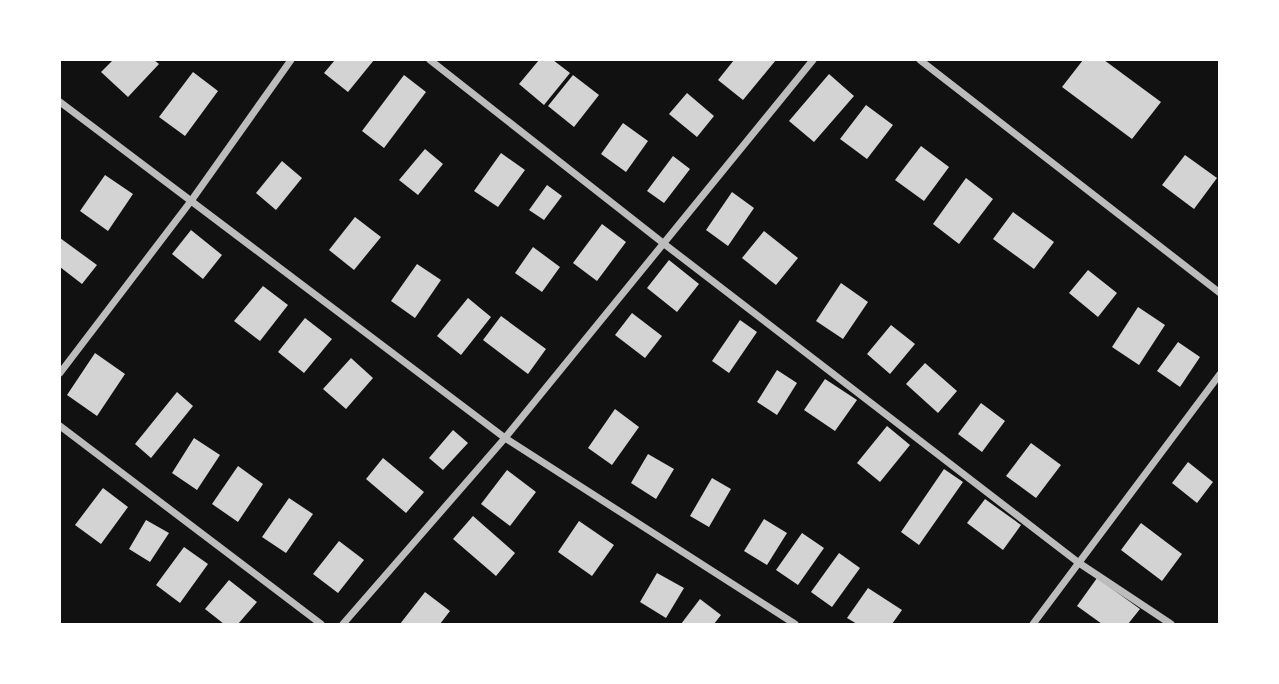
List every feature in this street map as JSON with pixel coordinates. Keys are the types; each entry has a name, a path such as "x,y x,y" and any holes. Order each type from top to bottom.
{"street":[{"path":"60,373 191,201 291,60"},
{"path":"430,60 1079,563 1171,625"},
{"path":"344,625 505,438 813,60"},
{"path":"920,60 1220,293"},
{"path":"60,102 505,438 795,625"},
{"path":"1033,625 1220,374"},
{"path":"60,425 321,625"}],"building":[{"path":"113,60 154,60 159,64 128,97 101,72"},
{"path":"335,60 374,60 348,92 324,73"},
{"path":"539,60 553,60 570,73 544,105 519,84"},
{"path":"734,60 776,60 743,100 718,80"},
{"path":"1083,60 1104,60 1161,102 1132,139 1062,87"},
{"path":"193,72 218,91 185,136 159,117"},
{"path":"829,74 854,96 814,142 789,121"},
{"path":"404,75 426,92 384,148 362,131"},
{"path":"573,75 599,95 574,127 548,106"},
{"path":"687,93 714,116 697,137 669,114"},
{"path":"866,105 893,125 867,159 840,139"},
{"path":"623,123 648,141 626,172 601,154"},
{"path":"921,146 949,167 924,201 895,180"},
{"path":"425,149 443,164 418,195 399,180"},
{"path":"501,153 525,170 498,207 474,191"},
{"path":"1185,155 1217,178 1194,209 1162,185"},
{"path":"673,156 690,169 664,203 647,191"},
{"path":"282,161 302,178 276,210 256,193"},
{"path":"105,175 133,194 108,231 80,211"},
{"path":"966,178 993,199 959,244 933,224"},
{"path":"547,185 562,196 544,220 529,210"},
{"path":"732,192 754,208 728,246 706,230"},
{"path":"1013,212 1054,242 1034,269 993,239"},
{"path":"355,217 381,237 354,270 329,250"},
{"path":"602,224 626,242 597,281 573,263"},
{"path":"191,230 222,255 203,279 172,254"},
{"path":"764,231 798,258 776,285 742,258"},
{"path":"60,238 97,265 82,284 60,267"},
{"path":"533,247 560,267 542,292 515,273"},
{"path":"669,260 699,284 677,312 647,288"},
{"path":"417,264 441,280 415,318 391,301"},
{"path":"1088,270 1117,293 1098,317 1069,293"},
{"path":"841,283 868,302 843,339 816,321"},
{"path":"263,286 288,305 260,341 234,321"},
{"path":"468,298 491,317 461,355 437,336"},
{"path":"1138,307 1165,325 1139,365 1112,347"},
{"path":"632,313 662,336 645,358 615,335"},
{"path":"501,316 546,349 528,374 483,340"},
{"path":"305,318 332,339 304,373 278,352"},
{"path":"740,320 757,332 729,373 712,361"},
{"path":"891,325 915,344 890,374 867,354"},
{"path":"1178,342 1200,357 1180,387 1157,371"},
{"path":"95,353 125,374 97,416 67,395"},
{"path":"351,358 373,378 346,409 323,389"},
{"path":"925,363 957,391 938,413 906,384"},
{"path":"777,370 797,383 777,415 757,402"},
{"path":"825,379 857,400 835,431 804,410"},
{"path":"177,392 193,406 151,458 135,444"},
{"path":"981,403 1005,421 982,452 958,434"},
{"path":"615,409 639,427 612,465 588,448"},
{"path":"887,426 910,445 880,482 857,463"},
{"path":"453,430 468,443 443,470 429,458"},
{"path":"194,438 220,455 197,490 172,473"},
{"path":"1031,443 1061,465 1036,498 1006,476"},
{"path":"648,454 674,469 656,499 631,483"},
{"path":"383,458 424,492 406,513 366,479"},
{"path":"1188,462 1213,482 1197,503 1172,483"},
{"path":"238,466 263,484 238,522 212,504"},
{"path":"944,469 963,482 919,545 901,532"},
{"path":"507,470 536,492 510,526 481,504"},
{"path":"712,478 731,489 709,527 690,516"},
{"path":"103,488 128,507 101,544 75,525"},
{"path":"289,498 313,514 286,553 262,537"},
{"path":"985,499 1021,525 1003,550 967,523"},
{"path":"473,516 515,553 496,576 453,539"},
{"path":"764,519 787,533 767,565 744,551"},
{"path":"146,520 169,533 150,562 129,549"},
{"path":"579,521 614,545 592,576 558,552"},
{"path":"1141,523 1182,554 1162,581 1121,550"},
{"path":"802,533 824,548 798,585 776,570"},
{"path":"339,541 364,560 338,593 313,574"},
{"path":"184,547 208,564 180,603 156,585"},
{"path":"839,553 860,568 832,607 811,592"},
{"path":"657,573 684,588 666,618 640,602"},
{"path":"1097,578 1140,609 1128,624 1102,624 1077,606"},
{"path":"229,580 257,602 238,624 224,624 205,609"},
{"path":"868,588 902,610 892,624 857,624 847,618"},
{"path":"425,592 450,611 440,624 400,624"},
{"path":"700,599 721,615 714,624 681,624"}]}
